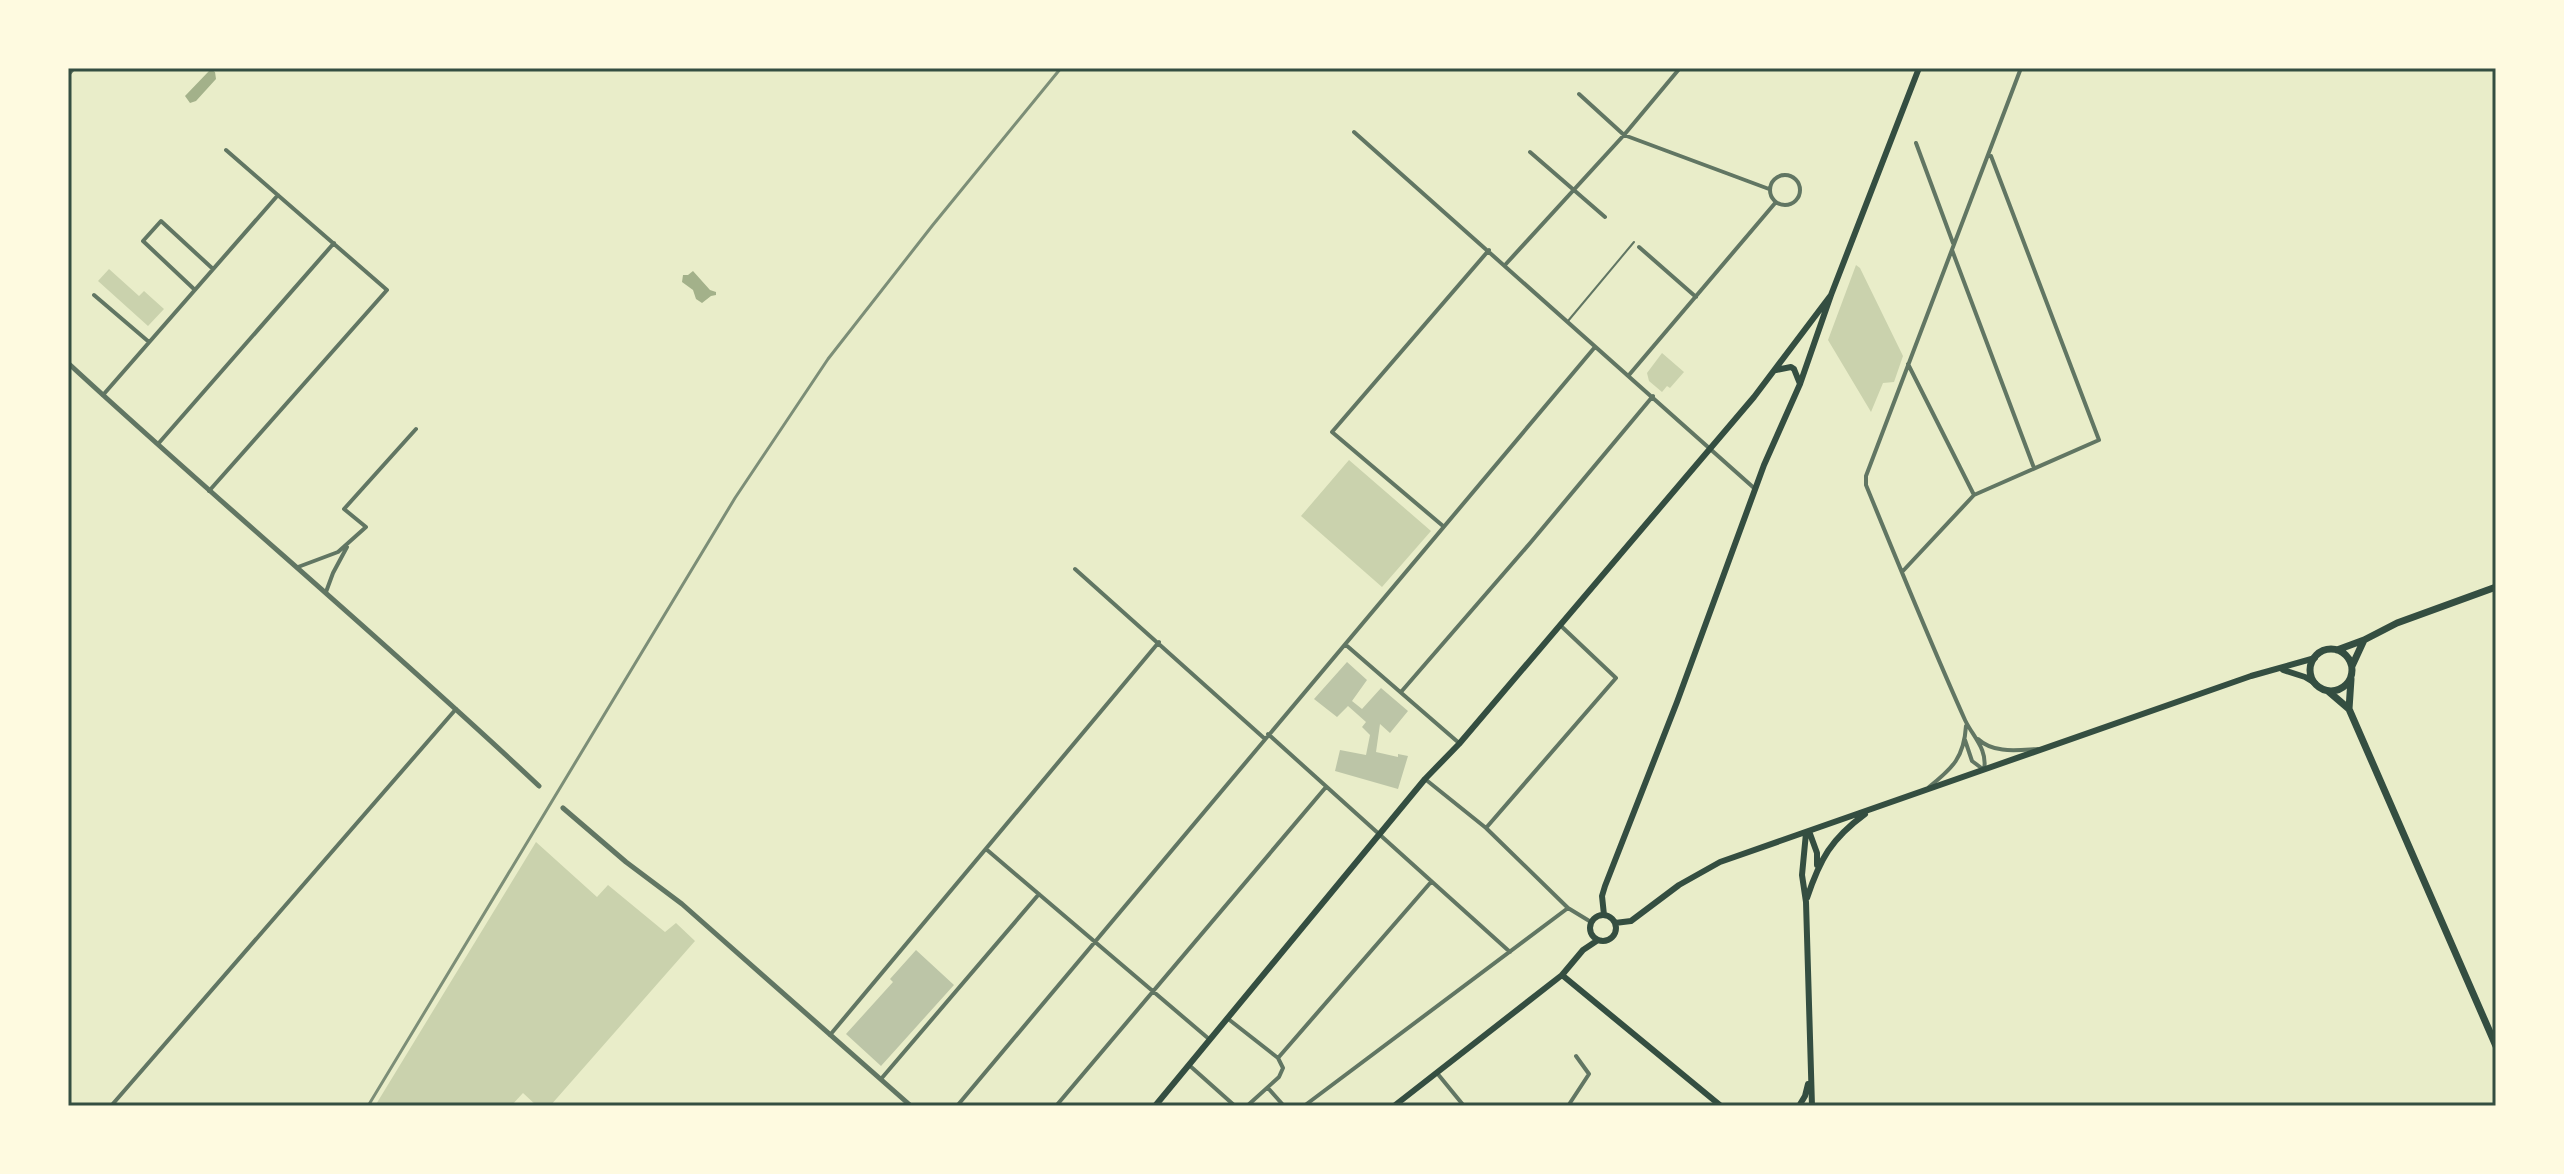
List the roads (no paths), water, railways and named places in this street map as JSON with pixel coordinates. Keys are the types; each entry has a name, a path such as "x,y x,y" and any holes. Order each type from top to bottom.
{"main road":[{"path":"1604,915 1602,896 1605,886 1919,68"},
{"path":"1155,1106 1425,779 1459,744 1712,448 1831,295"},
{"path":"1774,370 1791,367 1800,384"},
{"path":"1615,923 1631,921 1700,872 1720,862 2045,748 2315,658 2324,651 2364,640 2397,623 2496,587"},
{"path":"2349,709 2352,666 2364,640"},
{"path":"2336,650 2347,657 2352,666"},
{"path":"2315,658 2311,671 2315,683"},
{"path":"2271,671 2288,670 2315,683 2349,709 2496,1046"},
{"path":"2328,691 2341,689 2351,678"},
{"path":"1806,902 1817,869 1843,830 1870,810"},
{"path":"1808,832 1817,853 1817,869"},
{"path":"1808,832 1802,875 1806,902 1812,1106"},
{"path":"1604,915 1611,917 1616,931 1612,938 1605,941 1598,940 1591,932 1591,922 1604,915"},
{"path":"1394,1106 1562,975 1583,950 1598,940"},
{"path":"1562,975 1719,1105"},
{"path":"1799,1106 1811,1075"}],"street":[{"path":"68,75 74,68"},
{"path":"1505,265 1624,135 1680,68"},
{"path":"2021,68 1866,480 1966,723 1985,745 1995,749 2045,748"},
{"path":"1579,94 1624,135 1769,189 1776,202 1785,205 1795,202 1800,193 1799,183 1792,176 1782,175 1773,180 1769,189"},
{"path":"1354,132 1756,489"},
{"path":"1916,143 2034,468"},
{"path":"209,491 387,290 226,150"},
{"path":"1530,152 1605,217"},
{"path":"1902,572 1974,495 2099,440 1990,154"},
{"path":"103,395 278,195"},
{"path":"1629,375 1776,202"},
{"path":"195,290 143,241 161,221 213,269"},
{"path":"158,444 334,243"},
{"path":"1639,247 1696,297"},
{"path":"1444,527 1332,432 1489,250"},
{"path":"94,295 149,342"},
{"path":"957,1106 1595,347"},
{"path":"68,363 457,709 539,786"},
{"path":"1908,364 1974,495"},
{"path":"1401,692 1653,396"},
{"path":"298,567 338,552 366,527 344,509 416,429"},
{"path":"326,592 348,545"},
{"path":"1075,569 1510,952"},
{"path":"1486,828 1616,678 1560,625"},
{"path":"830,1035 1159,642"},
{"path":"1346,645 1459,744"},
{"path":"111,1106 457,709"},
{"path":"1924,791 1956,761 1965,740 1966,723"},
{"path":"1965,740 1972,761 1984,770 1986,759 1976,736"},
{"path":"1425,779 1486,828 1568,908 1591,922"},
{"path":"1056,1106 1326,787"},
{"path":"563,808 626,862 682,904 911,1106"},
{"path":"986,849 1210,1040"},
{"path":"1278,1058 1431,882"},
{"path":"881,1079 1039,894"},
{"path":"1304,1106 1568,908"},
{"path":"1227,1018 1278,1058 1283,1068 1268,1088 1247,1106"},
{"path":"1568,1106 1589,1074 1576,1056"},
{"path":"1189,1065 1235,1106"},
{"path":"1437,1073 1464,1106"},
{"path":"1268,1088 1284,1106"}],"lane":[{"path":"1568,321 1634,242"}],"railway":[{"path":"368,1106 735,498 828,359 1061,68"}]}
